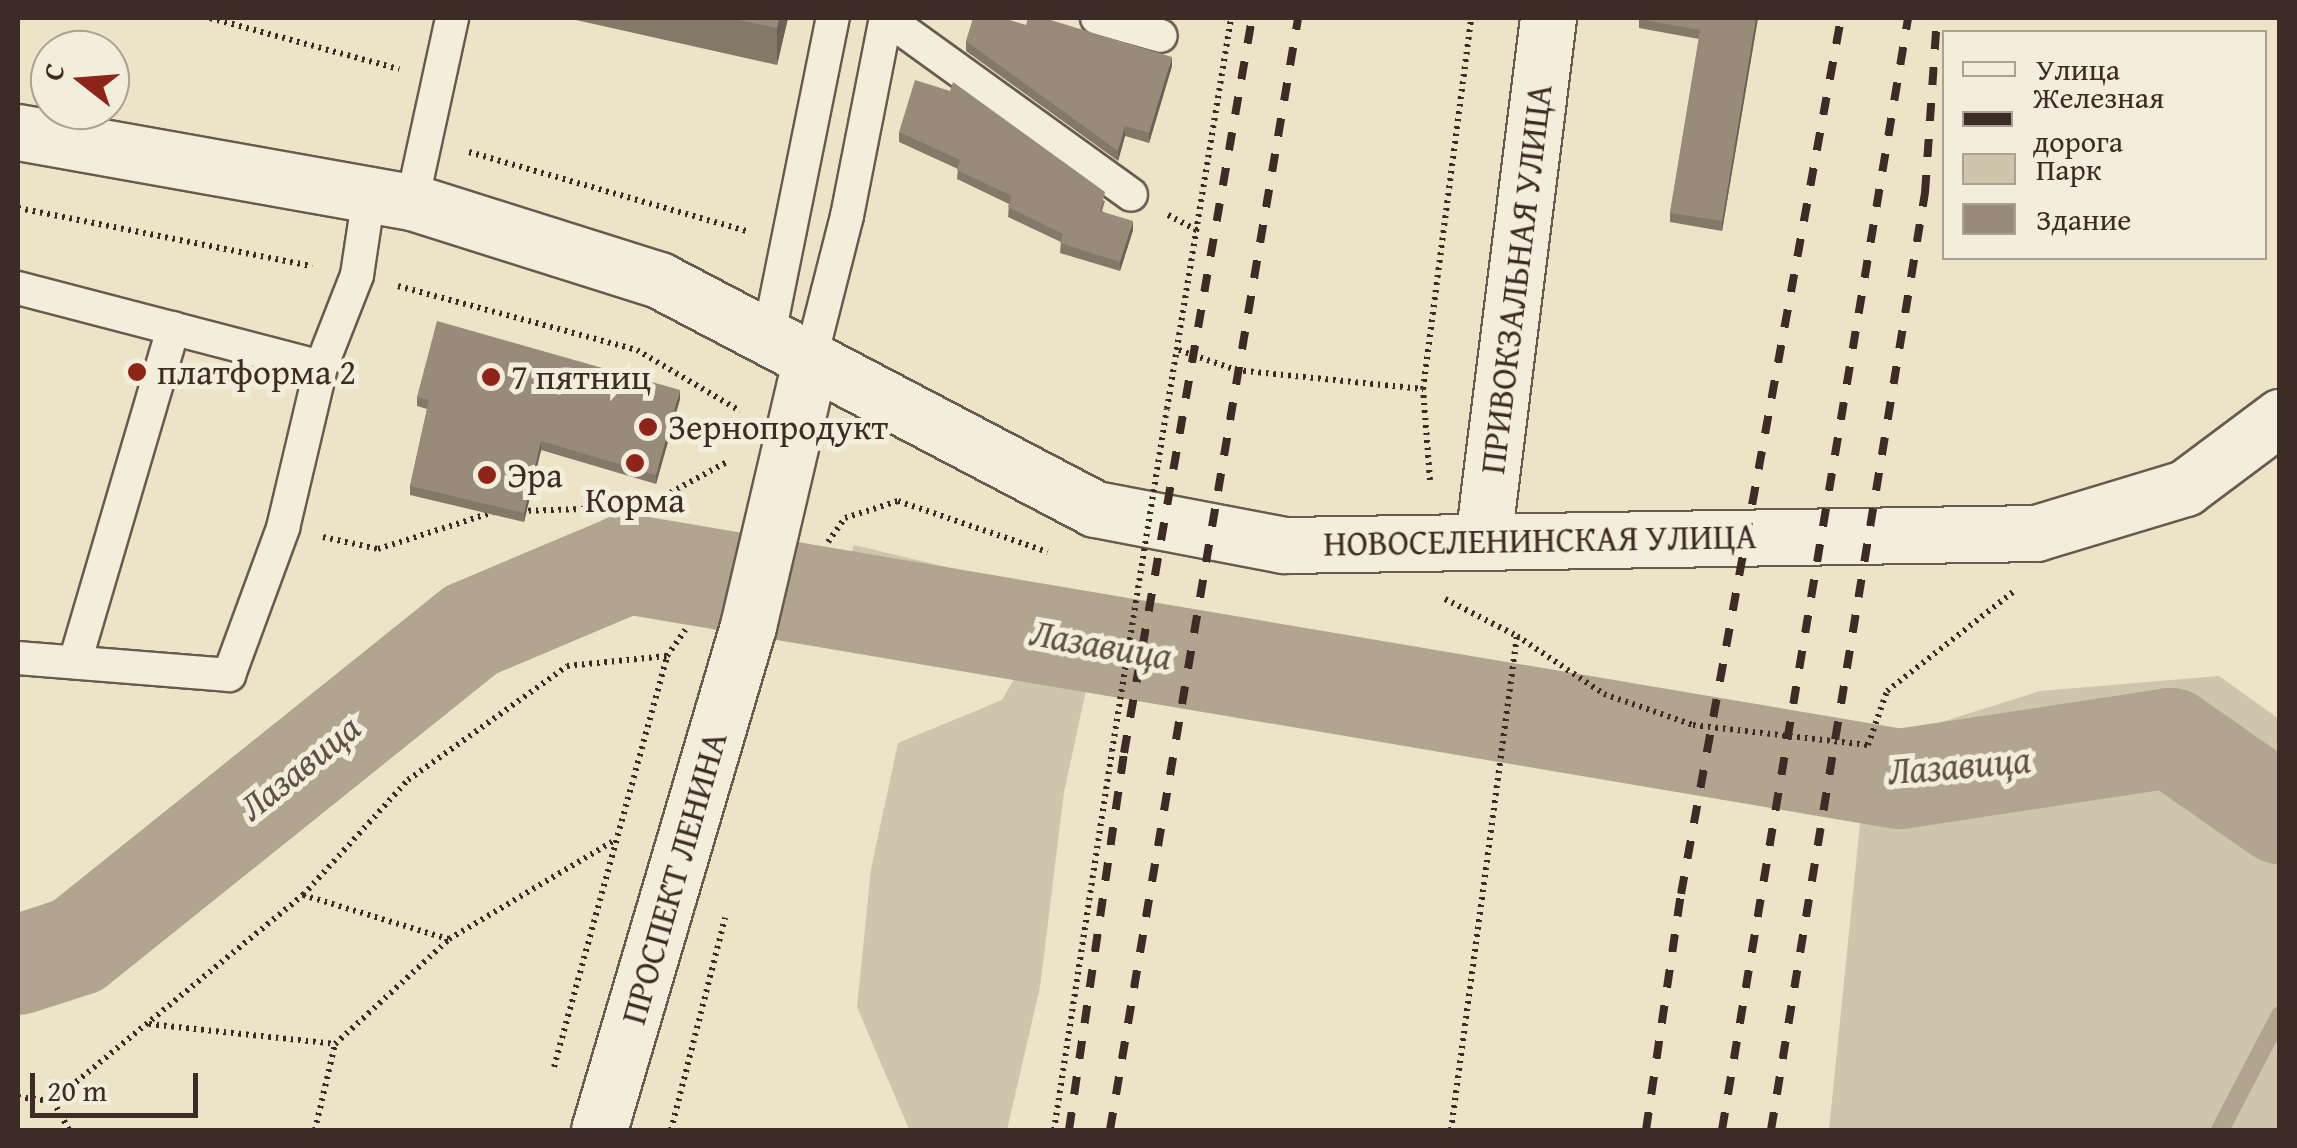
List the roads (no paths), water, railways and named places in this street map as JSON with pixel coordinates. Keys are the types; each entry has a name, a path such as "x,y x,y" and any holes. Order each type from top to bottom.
{"main road":[{"name":"ПРИВОКЗАЛЬНАЯ УЛИЦА","path":"1459,543 1548,18"},
{"path":"18,132 390,199 659,280 789,350"},
{"name":"НОВОСЕЛЕНИНСКАЯ УЛИЦА","path":"789,350 1095,509 1284,545 2036,533 2184,488 2280,418"},
{"name":"ПРОСПЕКТ ЛЕНИНА","path":"599,1130 748,626 768,545 789,350"}],"lane":[{"path":"18,658 230,674 283,528 320,367 390,199 426,140 452,18"},
{"path":"789,350 786,242 833,18"},
{"path":"789,350 847,216 886,18 1130,195"},
{"path":"1097,18 1161,36"},
{"path":"18,288 320,367"},
{"path":"75,662 173,328"}],"waterway":[{"name":"Лазавица","path":"18,965 77,946 471,630 627,564 1900,779 2171,738 2280,814"},
{"path":"2220,1130 2280,1015"}],"railway":[{"path":"1069,1130 1124,753 1252,18"},
{"path":"1110,1130 1298,18"},
{"path":"1646,1130 1681,894 1841,18"},
{"path":"1722,1130 1908,18"},
{"path":"1771,1130 1925,193 1937,18"}],"place":[{"name":"платформа 2","path":"137,372"},
{"name":"7 пятниц","path":"491,377"},
{"name":"Зернопродукт","path":"648,427"},
{"name":"Корма","path":"635,463"},
{"name":"Эра","path":"487,475"}]}
